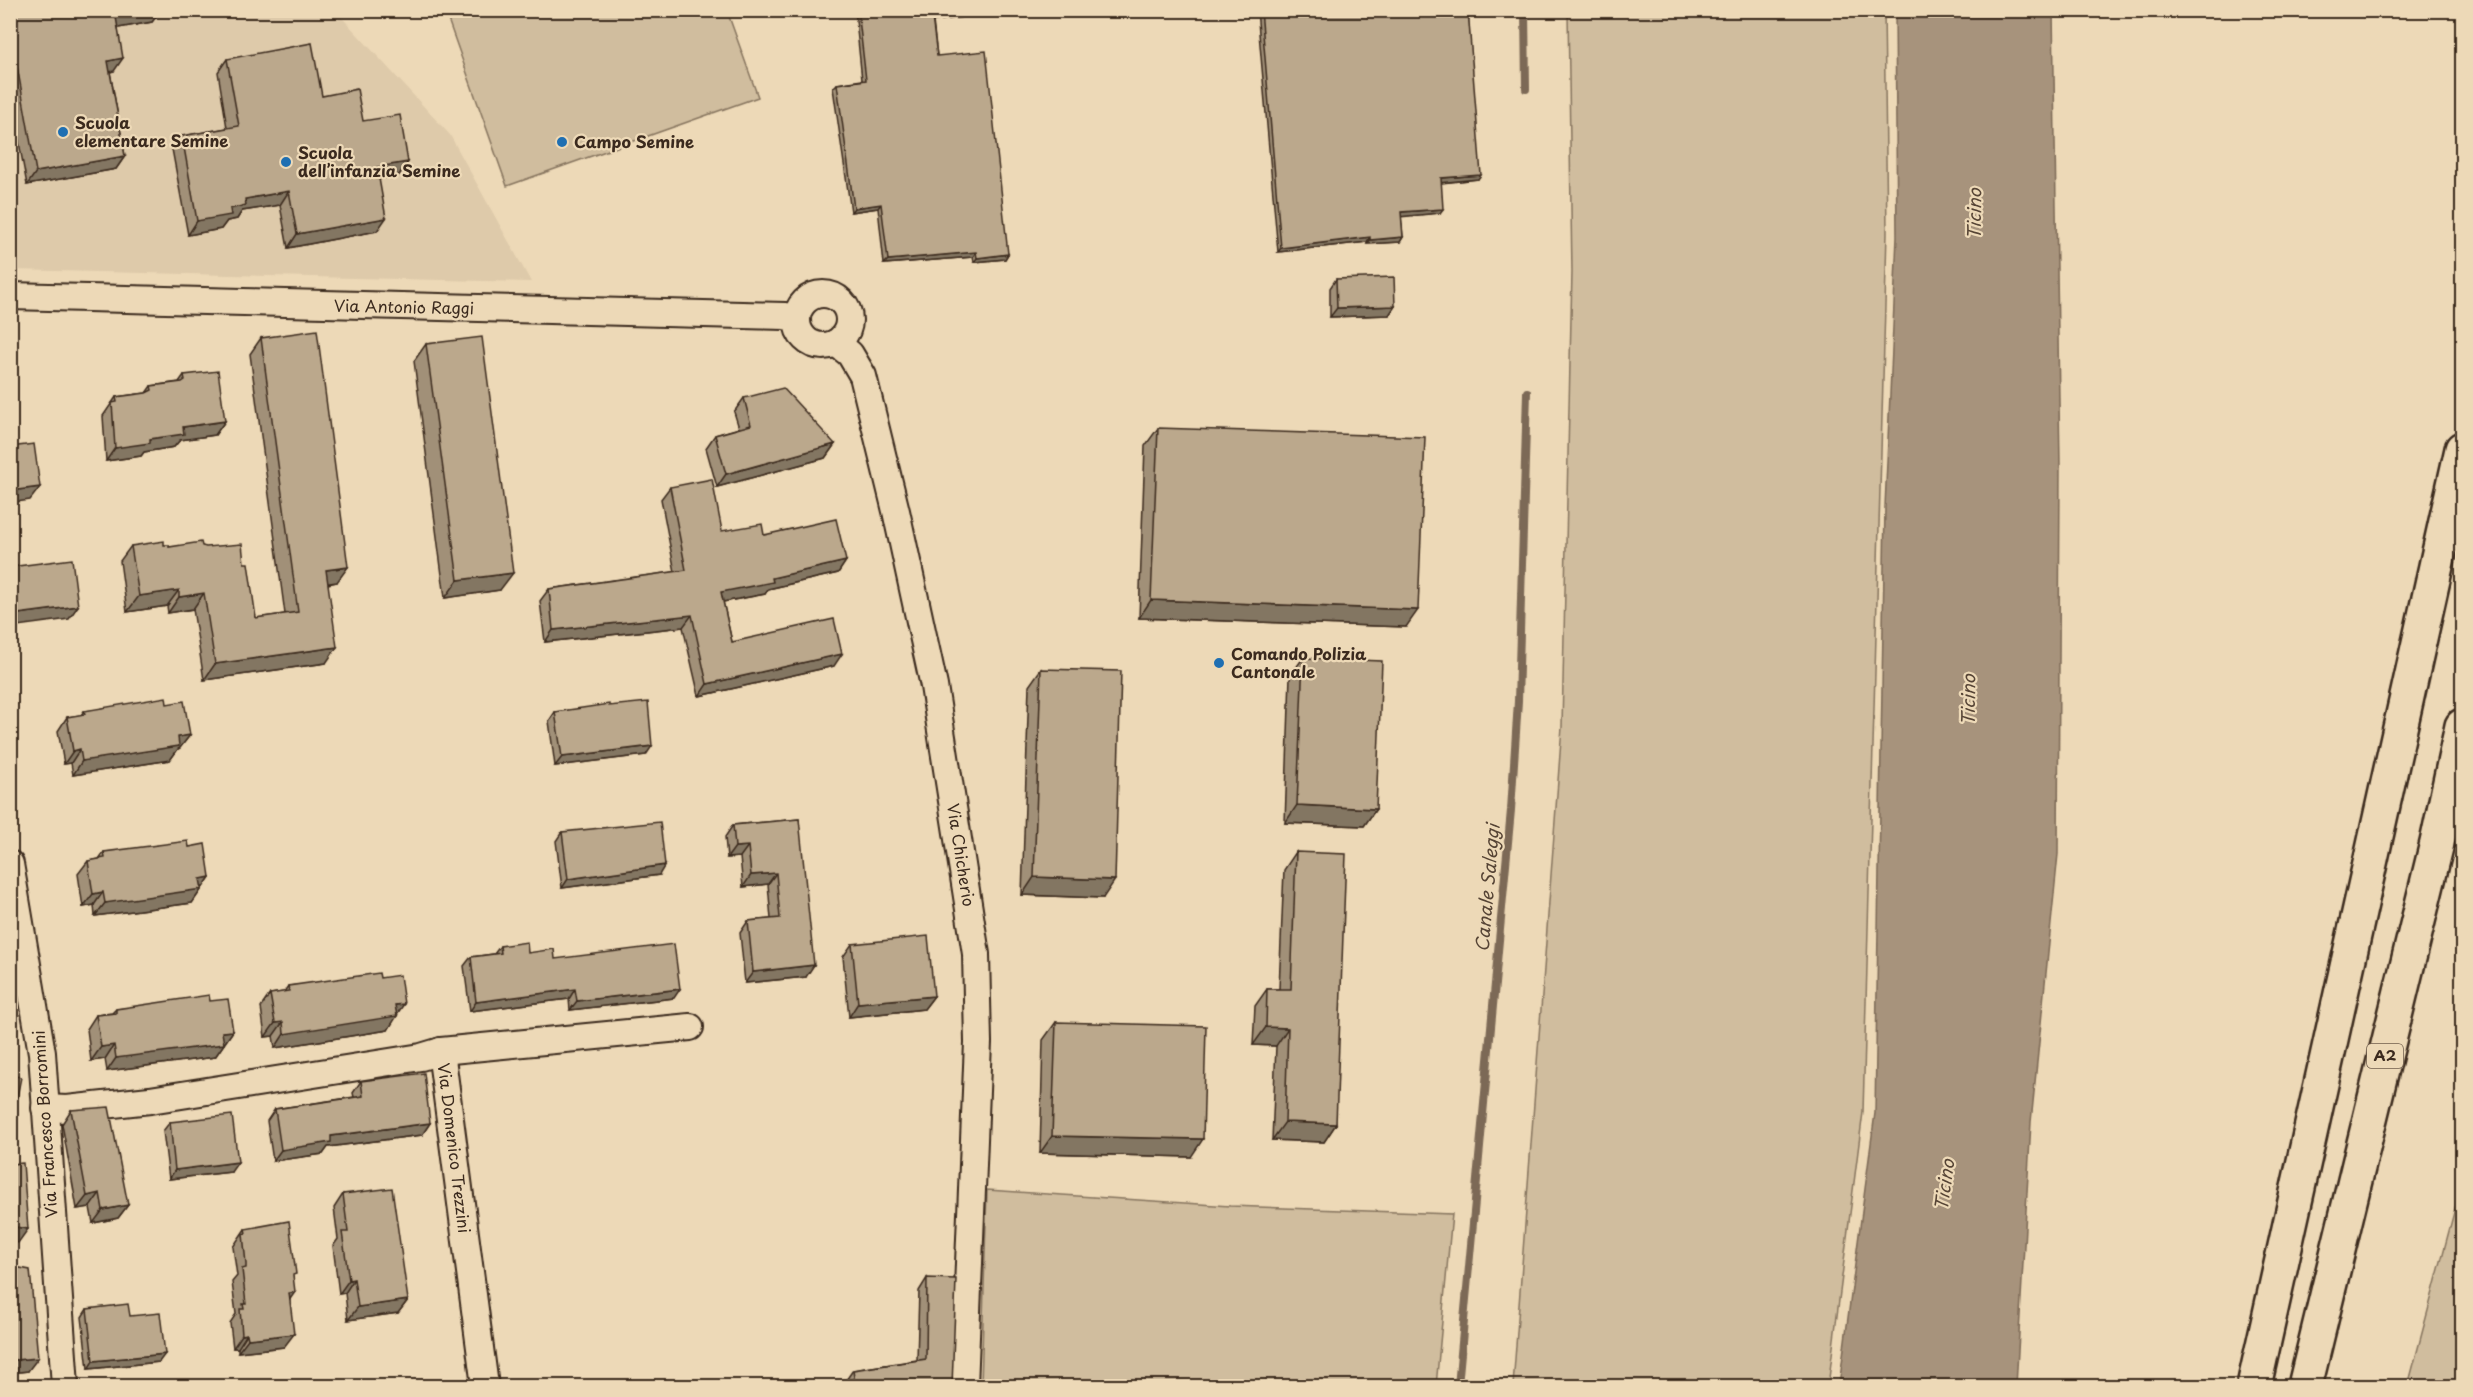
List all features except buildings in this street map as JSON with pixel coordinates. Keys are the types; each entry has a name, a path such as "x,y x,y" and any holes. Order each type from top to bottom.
{"highway":[{"path":"2254,1386 2463,449"},
{"name":"A2","path":"2305,1386 2437,843 2463,726"}],"street":[{"path":"824,294 839,300 845,306 849,322 847,330 836,343 821,346 806,341 801,335 796,319 802,304 816,295 824,294"},
{"name":"Via Antonio Raggi","path":"10,296 785,316 796,319"},
{"name":"Via Chicherio","path":"836,343 850,354 863,376 896,511 934,686 976,954 978,1042 964,1386"},
{"name":"Via Francesco Borromini","path":"10,864 42,1053 65,1386"},
{"name":"Via Domenico Trezzini","path":"485,1386 441,1051 690,1027"},
{"path":"45,1108 67,1109 150,1100 421,1057 441,1051"}],"shaded area":[{"path":"335,10 450,135 531,282 11,270 11,11"},
{"name":"Campo Semine","path":"445,11 727,11 758,97 507,186"},
{"path":"1568,11 1884,11 1887,232 1863,1112 1828,1386 1513,1386 1562,727 1572,272"},
{"path":"2462,1182 2462,1386 2408,1386"},
{"path":"987,1190 1230,1206 1452,1214 1436,1386 981,1386"}],"water":[{"name":"Ticino","path":"1895,11 2053,11 2060,466 2058,854 2031,1122 2016,1386 1839,1386 1875,1113 1885,507 1897,237"}],"waterway":[{"name":"Canale Saleggi","path":"1525,10 1526,89"},
{"name":"Canale Saleggi","path":"1458,1386 1511,810 1518,701 1527,392"}],"place":[{"name":"Scuola elementare Semine","path":"63,132"},
{"name":"Campo Semine","path":"562,142"},
{"name":"Scuola dell’infanzia Semine","path":"286,162"},
{"name":"Comando Polizia Cantonale","path":"1219,663"}]}
